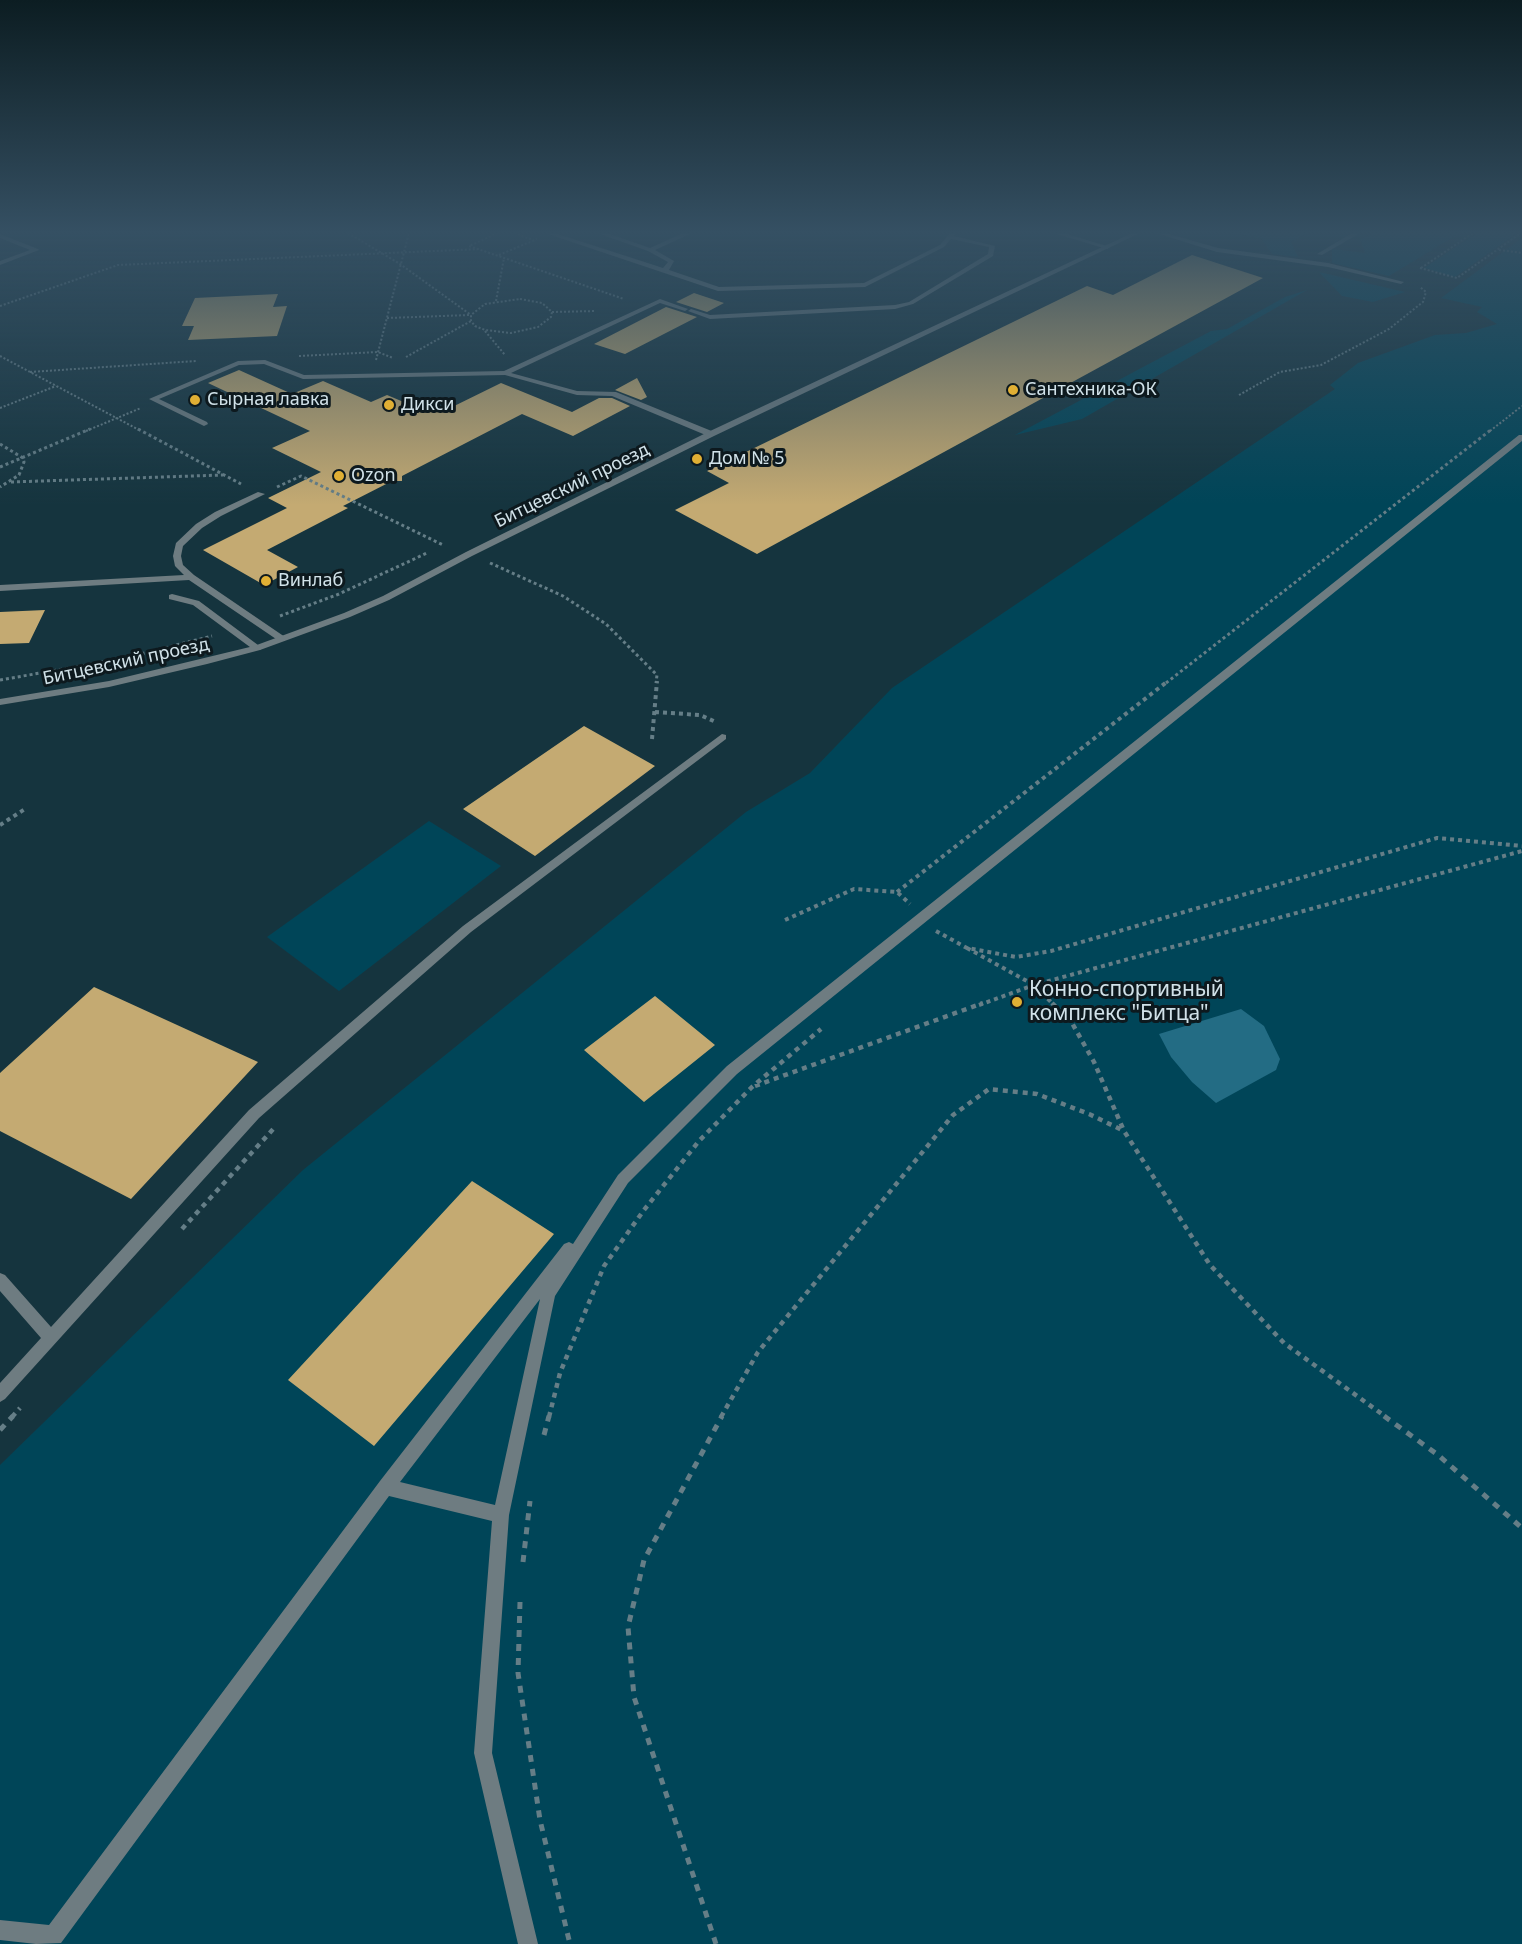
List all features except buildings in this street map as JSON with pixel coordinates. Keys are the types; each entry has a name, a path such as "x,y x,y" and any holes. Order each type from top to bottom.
{"street":[{"path":"505,373 611,324"},
{"name":"Битцевский проезд","path":"0,702 109,684 257,648 386,598 469,554 711,435 945,324"},
{"path":"204,424 153,399 238,363 265,362 303,377 505,373 577,393 613,394 711,435"},
{"path":"0,1929 53,1942 386,1487 623,1179 732,1071 1522,437"},
{"path":"261,494 218,514 186,536 179,544 177,556 179,566 191,577 282,639"},
{"path":"0,588 191,577"},
{"path":"172,597 196,603 257,648"},
{"path":"0,1394 254,1114 467,929 722,737"},
{"path":"528,1944 483,1753 501,1515 548,1294 623,1179"},
{"path":"0,1280 50,1337"},
{"path":"386,1487 501,1515"}],"path":[{"path":"371,377 385,324"},
{"path":"389,377 401,360 466,324"},
{"path":"473,324 484,330 497,333 525,331 542,324"},
{"path":"1239,395 1280,372 1321,365 1395,324"},
{"path":"484,330 516,368"},
{"path":"0,356 261,494 301,476 443,546 339,594 260,622"},
{"path":"0,408 57,386"},
{"path":"0,467 158,401"},
{"path":"897,892 1522,406"},
{"path":"0,444 23,458"},
{"path":"11,482 23,468 23,458"},
{"path":"0,487 11,482 224,475"},
{"path":"487,562 563,596 606,624 657,675 652,739"},
{"path":"0,680 121,658 233,630"},
{"path":"655,712 700,715 719,724 722,737"},
{"path":"0,825 25,809"},
{"path":"967,948 1016,957 1051,951 1437,838 1522,846"},
{"path":"752,1087 1034,985 1522,851"},
{"path":"785,920 854,889 897,892 938,933 1034,985 1072,1023 1094,1062 1124,1131 1210,1265 1284,1343 1438,1455 1522,1528"},
{"path":"929,940 947,925"},
{"path":"543,1437 560,1373 604,1266 644,1210 699,1141 752,1087 822,1028"},
{"path":"717,1944 634,1697 628,1627 644,1560 695,1462 758,1352 953,1115 989,1089 1037,1094 1089,1114 1124,1131"},
{"path":"175,1237 278,1123"},
{"path":"0,1430 24,1404"},
{"path":"522,1571 531,1491"},
{"path":"520,1594 518,1673 540,1821 570,1944"}],"shaded area":[{"path":"1237,324 1248,324 1082,419 1015,435 1211,331 1227,329"},
{"name":"Конно-спортивный комплекс \"Битца\"","path":"1497,324 1522,324 1522,1944 0,1944 0,1465 303,1170 746,812 810,773 892,688 1335,389 1330,385 1358,363 1435,335 1466,333"},
{"path":"429,821 501,866 339,991 267,937"},
{"path":"1241,1009 1264,1026 1280,1059 1276,1070 1216,1103 1192,1082 1171,1057 1159,1034"}],"place":[{"name":"Сантехника-ОК","path":"1013,390"},
{"name":"Сырная лавка","path":"195,400"},
{"name":"Дикси","path":"389,405"},
{"name":"Дом № 5","path":"697,459"},
{"name":"Ozon","path":"339,476"},
{"name":"Винлаб","path":"266,581"},
{"name":"Конно-спортивный комплекс \"Битца\"","path":"1017,1002"}]}
